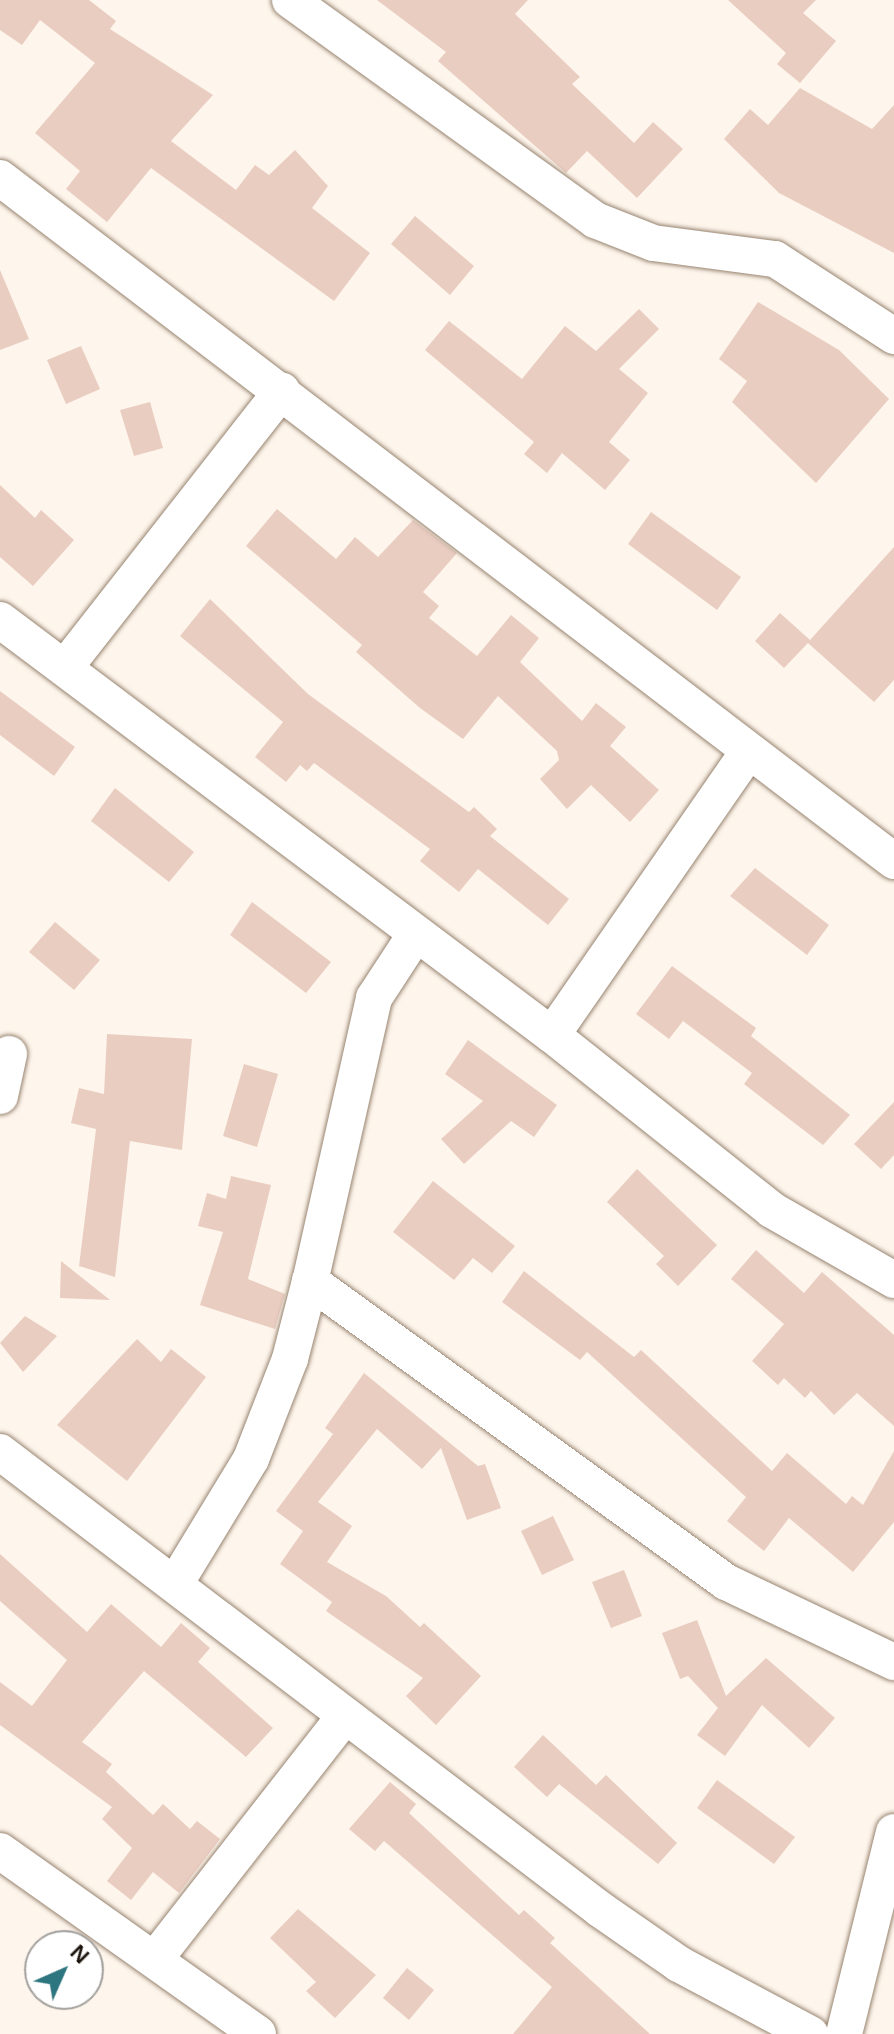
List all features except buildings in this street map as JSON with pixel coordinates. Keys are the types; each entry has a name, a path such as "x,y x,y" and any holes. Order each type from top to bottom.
{"street":[{"path":"290,0 595,220 653,243 775,259 894,336"},
{"path":"0,178 894,861"},
{"path":"66,666 282,391"},
{"path":"0,620 66,666 415,935 552,1035 772,1210 894,1280"},
{"path":"552,1035 748,752"},
{"path":"175,1584 251,1459 290,1359 374,998 415,935"},
{"path":"0,1096 9,1054"},
{"path":"310,1281 726,1582 894,1662"},
{"path":"0,1452 175,1584 343,1718 679,1964 810,2034"},
{"path":"155,1959 343,1718"},
{"path":"844,2034 894,1832"},
{"path":"0,1851 258,2034"}]}
